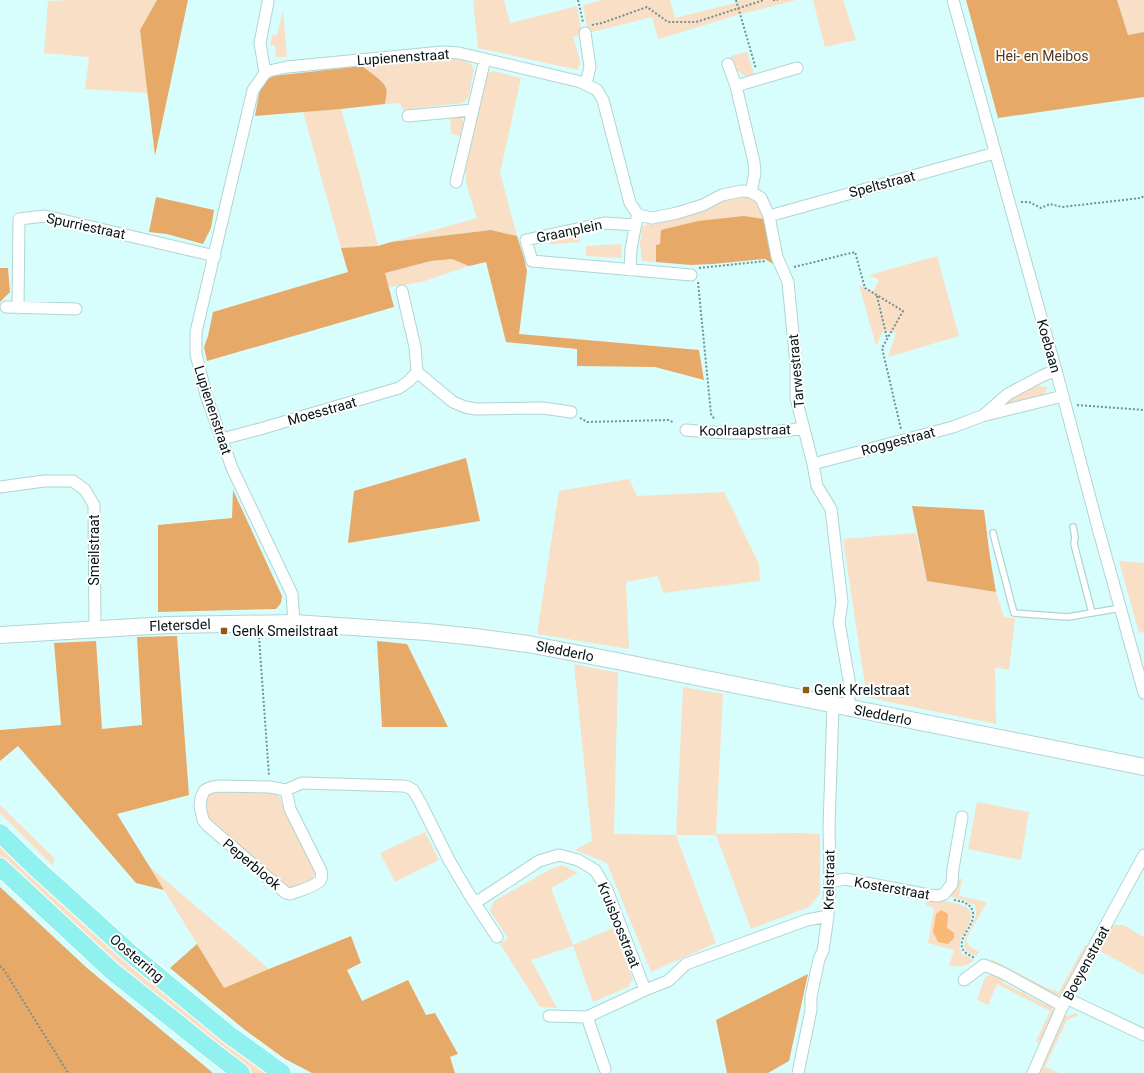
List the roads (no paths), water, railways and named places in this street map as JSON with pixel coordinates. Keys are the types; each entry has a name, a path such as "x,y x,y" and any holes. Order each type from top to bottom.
{"main road":[{"name":"Oosterring","path":"0,834 130,952 228,1034 282,1073"},
{"name":"Oosterring","path":"0,867 112,971 241,1073"}],"street":[{"name":"Koebaan","path":"953,0 1144,693"},
{"path":"264,73 260,43 268,2"},
{"path":"584,30 590,67 586,84"},
{"name":"Lupienenstraat","path":"294,623 292,594 232,468 206,395 196,354 196,332 253,90 264,73 287,67 442,52 459,53 586,84 597,90 603,100 630,203 637,220"},
{"path":"456,182 485,59"},
{"path":"630,270 631,249 637,220 677,213 703,205 722,195 742,191 751,192 755,173 754,162 736,86 728,64"},
{"path":"736,86 797,68"},
{"path":"408,116 472,110"},
{"name":"Speltstraat","path":"770,216 995,153"},
{"name":"Tarwestraat","path":"751,192 761,198 770,216 777,257 788,282 796,365 796,398 813,464 817,486 831,509 842,602 839,622 849,680 841,706"},
{"name":"Spurriestraat","path":"18,308 19,219 45,216 215,256"},
{"name":"Graanplein","path":"637,220 604,223 526,240 532,261 695,275"},
{"path":"402,291 415,347 417,372 453,402 465,407 476,409 543,408 575,415"},
{"path":"6,307 76,309"},
{"name":"Roggestraat","path":"982,416 1008,394 1055,370"},
{"name":"Moesstraat","path":"222,439 398,388 417,372"},
{"name":"Roggestraat","path":"813,464 953,427 982,416 1063,396"},
{"name":"Koolraapstraat","path":"686,430 724,433 782,432 804,428"},
{"name":"Smeilstraat","path":"0,487 44,481 73,481 85,490 94,505 95,630"},
{"name":"Fletersdel","path":"0,635 168,625 294,623 428,632 528,644"},
{"name":"Sledderlo","path":"528,644 1144,767"},
{"name":"Krelstraat","path":"798,1073 811,1010 811,997 819,959 823,951 828,916 830,882 829,828 841,706"},
{"name":"Peperblook","path":"286,790 290,809 321,871 322,877 315,884 290,894 286,893 207,825 200,812 201,798 204,791 212,787 220,786 270,787 286,790 302,783 408,787 412,790 420,802 450,860 475,903"},
{"name":"Kosterstraat","path":"830,882 845,880 928,895 938,896 944,894 952,884 953,869 962,817"},
{"name":"Kruisbosstraat","path":"475,903 539,862 559,855 578,860 595,870 607,890 645,990"},
{"name":"Boeyenstraat","path":"1034,1073 1064,1002 1144,855"},
{"path":"475,903 497,937"},
{"path":"549,1016 587,1017 668,981 686,964 807,920 828,916"},
{"path":"964,980 984,965 1064,1002 1144,1035"},
{"path":"587,1017 605,1070"}],"lane":[{"path":"1072,527 1075,537 1074,544 1092,613"},
{"path":"993,533 1014,613 1068,617 1120,608"}],"place":[{"name":"Genk Smeilstraat","path":"224,631"},
{"name":"Genk Krelstraat","path":"806,690"}],"park label":[{"name":"Hei- en Meibos","path":"1042,56"}]}
